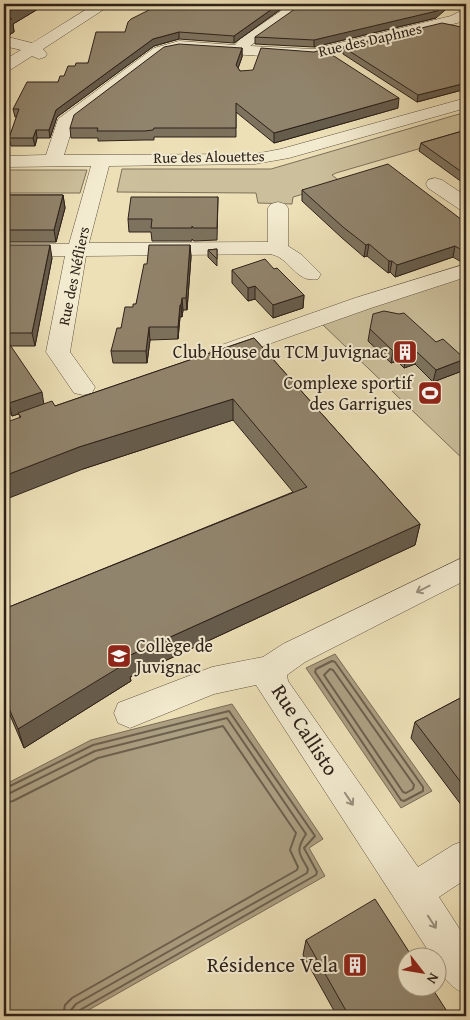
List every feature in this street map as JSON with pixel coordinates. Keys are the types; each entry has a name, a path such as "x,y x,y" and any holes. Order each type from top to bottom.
{"street":[{"path":"4,67 60,39 75,24 105,4"},
{"path":"249,66 244,43 300,4"},
{"name":"Rue des Daphnes","path":"54,160 64,123 152,56 170,40 179,46 314,54 463,17"},
{"path":"391,35 405,43"},
{"path":"4,41 36,51"},
{"path":"4,82 36,51"},
{"path":"325,51 340,62"},
{"name":"Rue des Alouettes","path":"4,161 256,159 283,154 466,103"},
{"name":"Rue des Néfliers","path":"87,396 58,352 77,250 102,159"},
{"path":"434,184 466,205"},
{"path":"278,208 278,247"},
{"path":"4,250 247,249 278,247 285,250 310,274"},
{"path":"200,360 363,303 466,270"},
{"name":"Rue Callisto","path":"466,567 294,653 270,669 272,685 413,892 466,974"},
{"path":"130,713 212,681 270,669"},
{"path":"413,892 466,858"}],"shaded area":[{"path":"466,112 466,135 336,173 332,175 342,183 293,197 292,204 258,203 256,193 117,192 122,169 271,169"},
{"path":"4,170 87,170 80,193 4,193"},
{"name":"Complexe sportif des Garrigues","path":"466,263 466,462 322,324"}],"water":[{"path":"335,654 432,791 401,808 306,668"},
{"path":"232,704 323,839 309,848 325,876 78,1016 4,1016 4,785 91,740"}],"building":[{"path":"4,4 22,4 4,14"},
{"path":"161,4 279,4 234,36 179,32 153,39 56,110 49,130 36,130 33,138 9,138 19,109 13,109 27,82 58,82 60,76 64,76 68,66 75,66 76,63 88,63 96,32 125,32 131,19"},
{"path":"302,4 445,4 437,11 314,40 255,37"},
{"path":"4,14 12,19 4,21"},
{"path":"442,23 466,28 466,83 418,95 343,47"},
{"path":"179,44 242,48 236,65 240,71 253,70 261,48 314,52 323,49 399,98 274,133 236,103 236,128 154,128 153,130 145,131 97,131 98,128 70,128 74,115 164,47"},
{"path":"466,130 466,175 421,143"},
{"path":"388,164 466,223 465,252 455,246 397,265 343,227 302,190"},
{"path":"4,195 63,195 54,230 4,230"},
{"path":"131,197 218,197 217,228 193,228 192,226 192,228 151,228 152,219 128,219"},
{"path":"4,245 50,245 32,333 4,333"},
{"path":"149,245 190,245 186,298 182,298 180,305 178,327 149,327 146,351 111,351 117,328 121,328 125,307 133,307 133,304 136,304 144,264 147,264"},
{"path":"217,249 217,259 208,250"},
{"path":"265,259 274,269 277,268 304,295 273,305 255,286 248,288 232,270"},
{"path":"384,311 404,313 436,342 443,339 465,359 436,370 417,352 406,356 399,348 393,351 370,329 373,314"},
{"path":"4,336 42,392 9,403 4,395"},
{"path":"254,338 420,524 126,657 128,662 18,729 4,697 4,609 307,487 233,399 79,447 4,476 4,423 21,417 18,413 52,401 55,406"},
{"path":"466,695 466,789 415,722"},
{"name":"Résidence Vela","path":"375,899 407,948 398,948 398,998 438,998 450,1016 349,1016 306,940"}],"place":[{"name":"Club House du TCM Juvignac","path":"405,352"},
{"name":"Complexe sportif des Garrigues","path":"430,393"},
{"name":"Collège de Juvignac","path":"119,656"},
{"name":"Résidence Vela","path":"355,965"}]}
